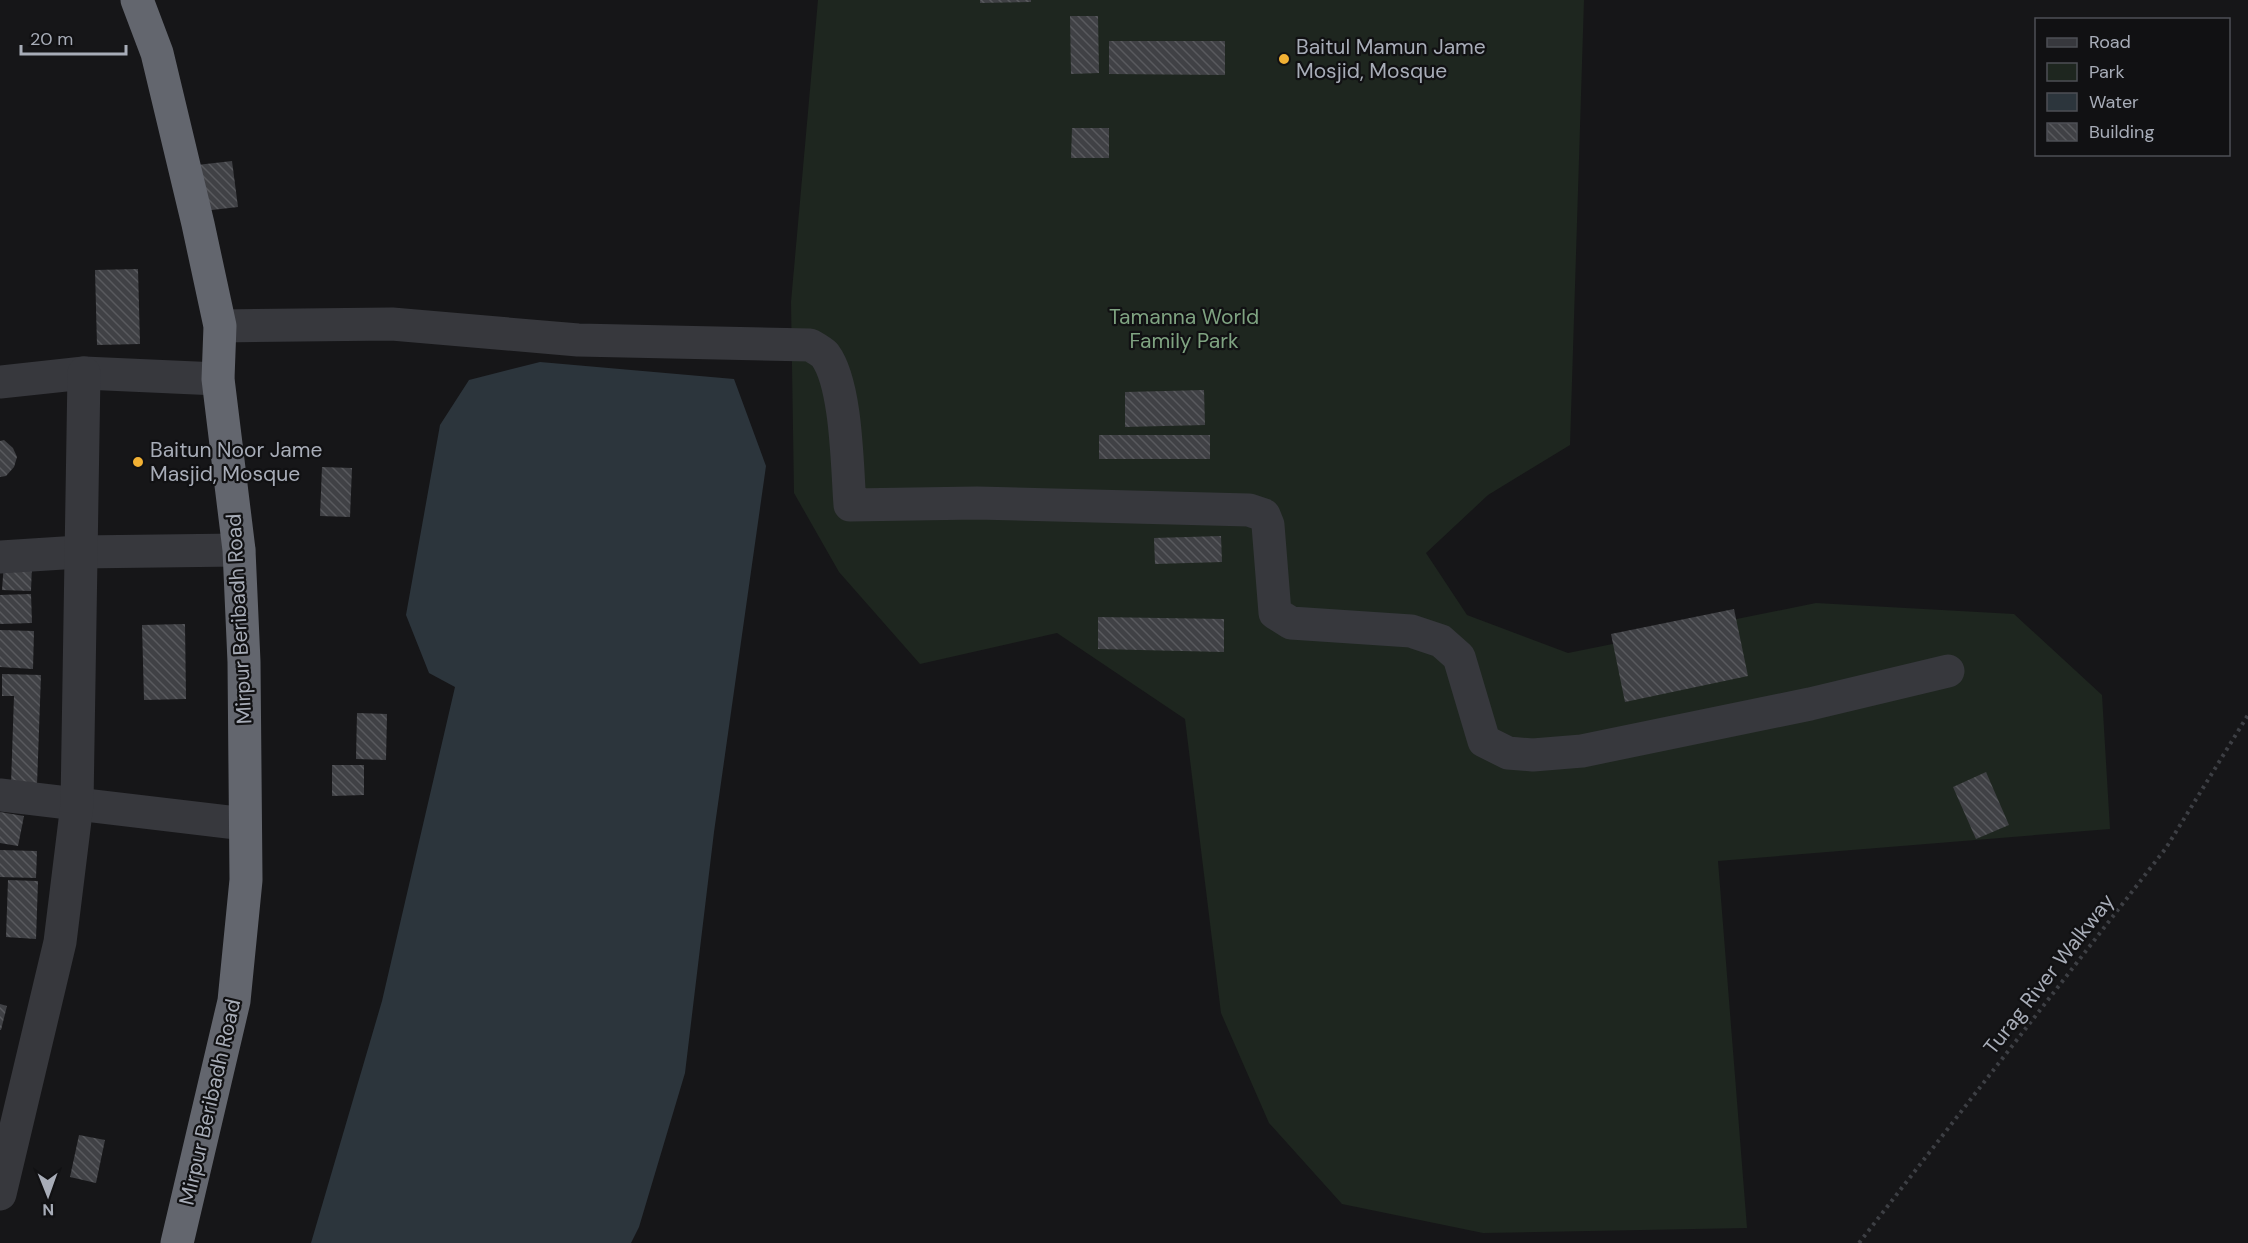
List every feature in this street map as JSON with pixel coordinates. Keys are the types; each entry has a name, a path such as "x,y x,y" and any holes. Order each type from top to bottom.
{"highway":[{"name":"Mirpur Beribadh Road","path":"137,0 156,53 198,224 219,326 218,379 239,549 246,880 234,1001 177,1243"}],"street":[{"path":"219,326 392,324 578,340 810,345 824,353 833,370 842,411 850,505 977,503 1249,510 1263,515 1268,525 1275,613 1291,623 1411,631 1441,641 1459,657 1484,741 1508,753 1582,751 1810,704 1948,671"},
{"path":"0,382 84,373 218,379"},
{"path":"0,1194 60,942 77,804 79,552 84,373"},
{"path":"0,557 79,552 239,549"},
{"path":"0,795 245,824"}],"path":[{"name":"Turag River Walkway","path":"1859,1243 2166,848 2248,715"}],"green space":[{"name":"Tamanna World Family Park","path":"818,0 1584,0 1570,445 1488,495 1426,553 1467,615 1568,653 1816,603 2014,614 2102,695 2110,829 1718,861 1747,1228 1483,1233 1342,1204 1269,1123 1221,1013 1185,719 1057,633 920,664 839,572 794,493 791,302"}],"water":[{"path":"540,362 734,379 766,466 714,832 685,1073 639,1227 631,1243 311,1243 382,1001 455,687 429,673 406,615 440,425 469,380"}],"building":[{"path":"980,0 1031,0 1031,2 980,3"},
{"path":"1070,16 1098,16 1099,73 1071,74"},
{"path":"1109,41 1225,41 1225,75 1109,74"},
{"path":"1072,128 1109,128 1109,158 1071,158"},
{"path":"232,161 238,207 203,211 197,165"},
{"path":"138,269 140,344 97,345 95,270"},
{"path":"1204,390 1205,425 1125,427 1125,392"},
{"path":"1099,435 1210,435 1210,459 1099,459"},
{"path":"4,440 13,448 17,457 14,467 6,476 0,477 0,441"},
{"path":"322,467 352,468 350,517 320,516"},
{"path":"1221,536 1222,562 1155,564 1154,538"},
{"path":"4,563 32,565 31,591 2,590"},
{"path":"31,594 32,623 0,624 0,595"},
{"path":"1734,609 1748,676 1625,702 1611,634"},
{"path":"1098,617 1224,619 1224,652 1098,649"},
{"path":"185,624 186,699 144,700 142,625"},
{"path":"0,630 34,631 33,669 0,667"},
{"path":"2,674 41,675 37,785 11,785 14,696 2,696"},
{"path":"357,713 387,714 386,760 356,759"},
{"path":"332,765 364,765 364,795 332,796"},
{"path":"1986,772 2009,825 1976,839 1953,787"},
{"path":"0,812 24,816 18,846 0,843"},
{"path":"0,850 37,851 36,878 0,877"},
{"path":"8,880 38,881 36,939 6,937"},
{"path":"0,1004 7,1006 1,1030 0,1030"},
{"path":"79,1135 105,1140 96,1183 70,1177"}],"place":[{"name":"Baitul Mamun Jame Mosjid, Mosque","path":"1284,59"},
{"name":"Baitun Noor Jame Masjid, Mosque","path":"138,462"}]}
